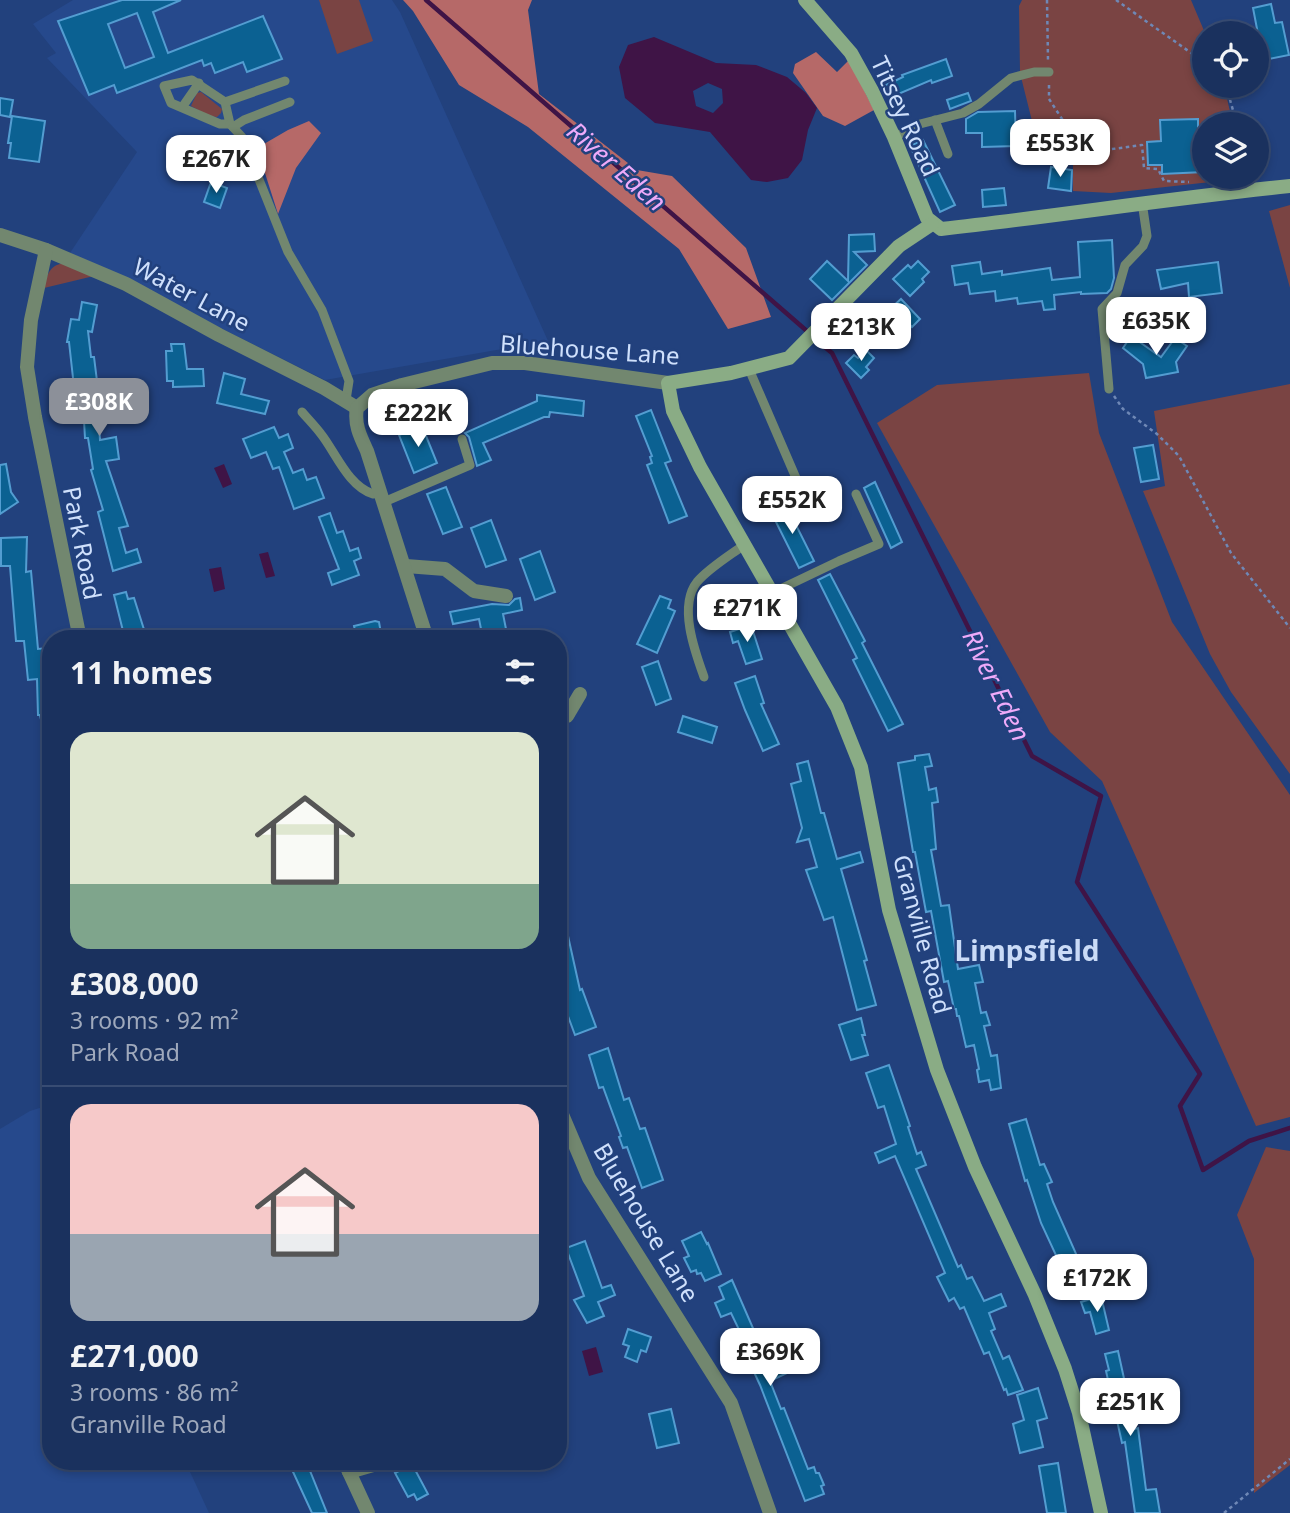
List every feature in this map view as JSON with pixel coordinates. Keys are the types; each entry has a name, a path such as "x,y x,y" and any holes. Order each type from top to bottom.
{"street":[{"name":"Titsey Road","path":"805,0 850,53 872,91 932,224"},
{"path":"932,224 941,229 1010,222 1142,202 1290,186"},
{"name":"Bluehouse Lane","path":"351,404 402,385 492,363 525,363 668,383 749,369 789,358 899,246 932,224"},
{"name":"Water Lane","path":"0,235 46,250 126,284 351,404"},
{"name":"Park Road","path":"46,250 31,320 27,367 78,630"},
{"name":"Granville Road","path":"668,383 673,411 700,467 837,707 861,767 889,910 934,1060 975,1167 1035,1295 1065,1369 1079,1413 1101,1513"},
{"path":"351,404 357,431 367,451 425,630"},
{"path":"406,566 445,569 474,591 506,596"},
{"path":"567,714 580,694"},
{"name":"Bluehouse Lane","path":"567,1126 589,1178 731,1403 770,1513"},
{"path":"347,1470 368,1513"}],"lane":[{"path":"894,137 920,124 963,113 979,104 1011,78 1034,72 1049,72"},
{"path":"290,102 232,126 220,124 171,103 164,86 192,80 225,102 232,126 242,137 288,251 322,310 349,381 351,404"},
{"path":"225,102 285,81"},
{"path":"183,106 199,83"},
{"path":"935,120 948,154"},
{"path":"1110,389 1102,309 1117,293 1125,265 1143,246 1147,236 1142,202"},
{"path":"749,369 796,478"},
{"path":"302,412 363,491 382,496 470,465 462,439"},
{"path":"772,593 879,544 856,494"},
{"path":"704,677 693,645 689,610 691,596 697,582 744,545"}],"path":[{"path":"1047,0 1049,99 1066,125 1091,124 1098,151 1142,145 1144,168 1158,169 1164,181 1191,182"},
{"path":"1116,0 1192,54"},
{"path":"1110,389 1123,409 1157,434 1179,456 1231,553 1290,628"},
{"path":"1224,1513 1290,1459"}],"shaded area":[{"path":"73,0 392,0 400,12 553,352 502,349 325,380 70,253 137,152 47,58 56,53 33,24"},
{"path":"319,0 359,0 373,41 337,54"},
{"path":"403,0 532,0 528,10 539,94 637,170 672,176 746,248 771,317 728,329 679,249 528,127 459,85 413,11"},
{"path":"1022,0 1191,0 1200,21 1192,21 1192,98 1227,98 1230,112 1192,112 1192,184 1111,193 1073,191 1073,129 1034,129 1020,73 1019,6"},
{"path":"654,37 716,63 756,65 787,77 806,93 817,108 808,130 802,160 788,178 767,182 751,180 710,132 655,123 625,98 619,67 628,45","holes":["708,83 722,89 723,103 713,113 696,106 693,91"]},
{"path":"816,52 837,72 849,60 874,110 845,126 823,116 793,73 795,64"},
{"path":"201,92 222,109 217,117 209,116 191,106 197,93"},
{"path":"309,121 321,133 296,168 278,214 257,148"},
{"path":"1290,205 1290,288 1269,211"},
{"path":"63,263 94,276 44,288 49,272"},
{"path":"1089,373 1099,433 1172,622 1290,795 1290,1117 1256,1126 1102,781 1050,732 877,423 937,385"},
{"path":"1290,384 1290,774 1231,692 1210,654 1143,491 1165,486 1154,411"},
{"path":"224,464 232,484 223,488 214,468"},
{"path":"268,552 275,576 266,578 259,554"},
{"path":"221,567 225,589 214,592 209,569"},
{"path":"42,1107 42,1470 189,1470 209,1513 0,1513 0,1129 30,1111"},
{"path":"1266,1147 1290,1151 1290,1465 1254,1493 1254,1259 1237,1215"},
{"path":"596,1347 603,1372 589,1376 582,1351"}],"building":[{"path":"122,0 181,0 153,12 168,53 263,16 282,59 247,72 243,62 215,73 211,63 204,66 202,60 117,93 114,85 89,95 58,21","holes":["137,13 154,57 125,68 108,24"]},
{"path":"1271,4 1275,23 1282,22 1289,55 1269,59 1269,21 1256,21 1253,8"},
{"path":"946,59 952,76 932,83 931,80 889,98 884,86 903,77 902,75"},
{"path":"968,93 971,101 950,109 947,100"},
{"path":"0,98 13,100 10,117 0,115"},
{"path":"1015,111 1016,146 982,147 982,133 966,133 966,119 978,112"},
{"path":"12,116 45,121 39,162 9,158"},
{"path":"1192,119 1192,173 1162,174 1162,165 1148,165 1147,142 1161,141 1160,120"},
{"path":"923,140 955,205 940,212 910,146"},
{"path":"1051,167 1072,170 1071,191 1048,188"},
{"path":"211,182 227,188 220,208 204,202"},
{"path":"1004,188 1006,205 983,207 982,190"},
{"path":"874,234 875,251 854,252 867,265 832,300 810,279 827,261 848,281 849,235"},
{"path":"1112,240 1114,278 1111,289 1107,293 1054,295 1055,309 1044,310 1042,301 1018,304 1017,298 996,301 995,291 970,294 968,283 955,285 952,266 980,262 982,274 1002,271 1002,275 1050,268 1052,280 1080,277 1078,242"},
{"path":"918,261 929,272 922,279 924,282 910,296 893,279 908,265 911,268"},
{"path":"1218,262 1222,293 1189,297 1188,283 1161,289 1157,270"},
{"path":"901,299 920,319 901,332 892,324 895,321 890,309"},
{"path":"82,302 97,305 92,332 88,331 91,357 94,357 98,389 101,389 102,396 111,395 113,409 98,411 100,440 116,437 119,459 106,461 128,526 119,528 126,553 137,549 141,562 113,571 98,512 103,510 91,470 88,438 85,438 82,386 74,387 67,342 71,319 79,320"},
{"path":"1131,336 1161,357 1175,338 1187,346 1176,362 1178,372 1146,378 1143,364 1123,348"},
{"path":"171,344 184,344 187,369 203,369 204,386 173,387 173,381 167,381 166,351 172,351"},
{"path":"866,350 874,358 866,367 869,370 861,378 846,363 854,355 858,358"},
{"path":"224,373 245,379 241,394 269,401 265,414 217,403"},
{"path":"537,395 584,401 583,416 550,412 549,417 483,443 491,460 477,466 469,437 465,433 537,401"},
{"path":"651,410 671,461 665,463 687,516 669,523 647,465 652,463 652,456 636,416"},
{"path":"422,426 437,463 414,473 399,435"},
{"path":"274,427 279,438 288,434 293,448 284,452 293,473 303,469 307,480 316,477 324,498 294,509 279,467 273,469 266,452 251,458 243,439"},
{"path":"1153,445 1159,479 1141,482 1134,448"},
{"path":"6,464 11,492 18,502 0,514 0,465"},
{"path":"875,482 902,542 891,548 864,488"},
{"path":"446,487 462,527 443,534 427,494"},
{"path":"785,503 814,561 799,568 770,510"},
{"path":"330,513 337,533 343,531 350,551 358,548 361,558 354,561 359,575 332,585 328,573 339,569 319,517"},
{"path":"491,520 506,560 486,567 471,528"},
{"path":"27,537 26,572 31,571 38,649 42,649 42,724 38,715 37,679 28,680 24,641 16,641 10,566 1,566 1,538"},
{"path":"540,551 555,592 535,600 520,559"},
{"path":"830,574 865,641 862,643 903,724 888,731 853,660 857,658 818,580"},
{"path":"722,589 732,613 716,620 706,596"},
{"path":"126,592 128,599 134,598 144,630 123,630 114,595"},
{"path":"660,596 671,600 668,608 675,611 657,653 637,644"},
{"path":"520,598 522,610 503,614 506,630 481,630 479,619 453,624 450,612 492,604 509,605"},
{"path":"375,621 379,622 380,630 355,630 354,626"},
{"path":"751,625 762,659 746,664 738,641 733,643 730,632"},
{"path":"658,661 671,699 656,705 642,667"},
{"path":"755,676 764,703 761,704 779,744 763,751 735,683"},
{"path":"683,716 717,727 712,743 678,732"},
{"path":"929,754 932,766 925,767 929,790 936,788 938,802 932,803 936,849 931,850 941,906 949,905 958,969 979,965 983,982 975,983 981,1013 986,1012 990,1025 984,1026 991,1056 997,1055 1001,1088 991,1090 989,1080 979,1082 974,1045 966,1047 948,981 944,982 931,911 926,912 913,852 898,763"},
{"path":"808,761 821,813 824,813 837,859 860,852 863,862 841,869 867,960 864,961 876,1005 857,1010 833,917 824,920 806,870 817,867 809,839 797,842 802,828 791,784 801,781 797,764"},
{"path":"567,932 580,990 582,989 596,1027 575,1035 567,1013"},
{"path":"861,1018 865,1035 862,1035 868,1055 851,1060 839,1025"},
{"path":"608,1048 624,1100 629,1098 640,1129 645,1128 663,1180 642,1188 627,1147 623,1148 603,1087 599,1088 589,1055"},
{"path":"889,1065 917,1154 921,1152 926,1165 916,1169 958,1267 961,1265 967,1279 972,1277 984,1301 1001,1294 1006,1306 989,1313 995,1329 991,1331 1003,1359 1009,1356 1023,1390 1008,1395 989,1352 984,1354 964,1307 960,1309 954,1298 949,1301 937,1277 945,1273 895,1156 879,1163 875,1153 896,1144 884,1106 878,1108 866,1073"},
{"path":"1026,1119 1040,1165 1044,1164 1052,1182 1047,1184 1053,1202 1077,1256 1060,1264 1041,1223 1027,1180 1025,1181 1009,1124"},
{"path":"701,1232 721,1274 705,1281 701,1273 697,1274 696,1270 691,1272 684,1258 689,1256 682,1241"},
{"path":"585,1241 602,1288 611,1285 615,1295 598,1302 604,1316 587,1323 574,1300 584,1296 567,1248"},
{"path":"732,1280 762,1349 774,1343 787,1373 770,1381 781,1409 784,1408 808,1469 814,1467 816,1473 819,1473 824,1494 805,1501 760,1385 740,1342 744,1340 731,1313 721,1317 715,1303 724,1299 719,1287"},
{"path":"1101,1296 1109,1330 1096,1334 1090,1312 1085,1313 1081,1302"},
{"path":"628,1329 651,1337 646,1352 641,1350 637,1362 625,1357 629,1346 623,1344"},
{"path":"1118,1351 1135,1429 1138,1428 1146,1490 1156,1489 1160,1513 1135,1513 1125,1442 1122,1443 1106,1371 1109,1370 1105,1354"},
{"path":"1038,1388 1047,1418 1037,1421 1043,1447 1020,1453 1013,1424 1024,1420 1017,1395"},
{"path":"671,1409 679,1443 657,1448 649,1414"},
{"path":"1058,1463 1066,1513 1047,1513 1039,1466"},
{"path":"292,1470 310,1470 327,1513 312,1513"},
{"path":"401,1470 415,1470 428,1494 417,1500 414,1494 408,1497 395,1473"}],"waterway":[{"name":"River Eden","path":"426,0 808,332"},
{"name":"River Eden","path":"821,344 832,353 1032,756 1101,796 1077,882 1200,1074 1180,1106 1203,1170 1249,1141 1290,1128"}],"district":[{"name":"Limpsfield","path":"1027,950"}]}
